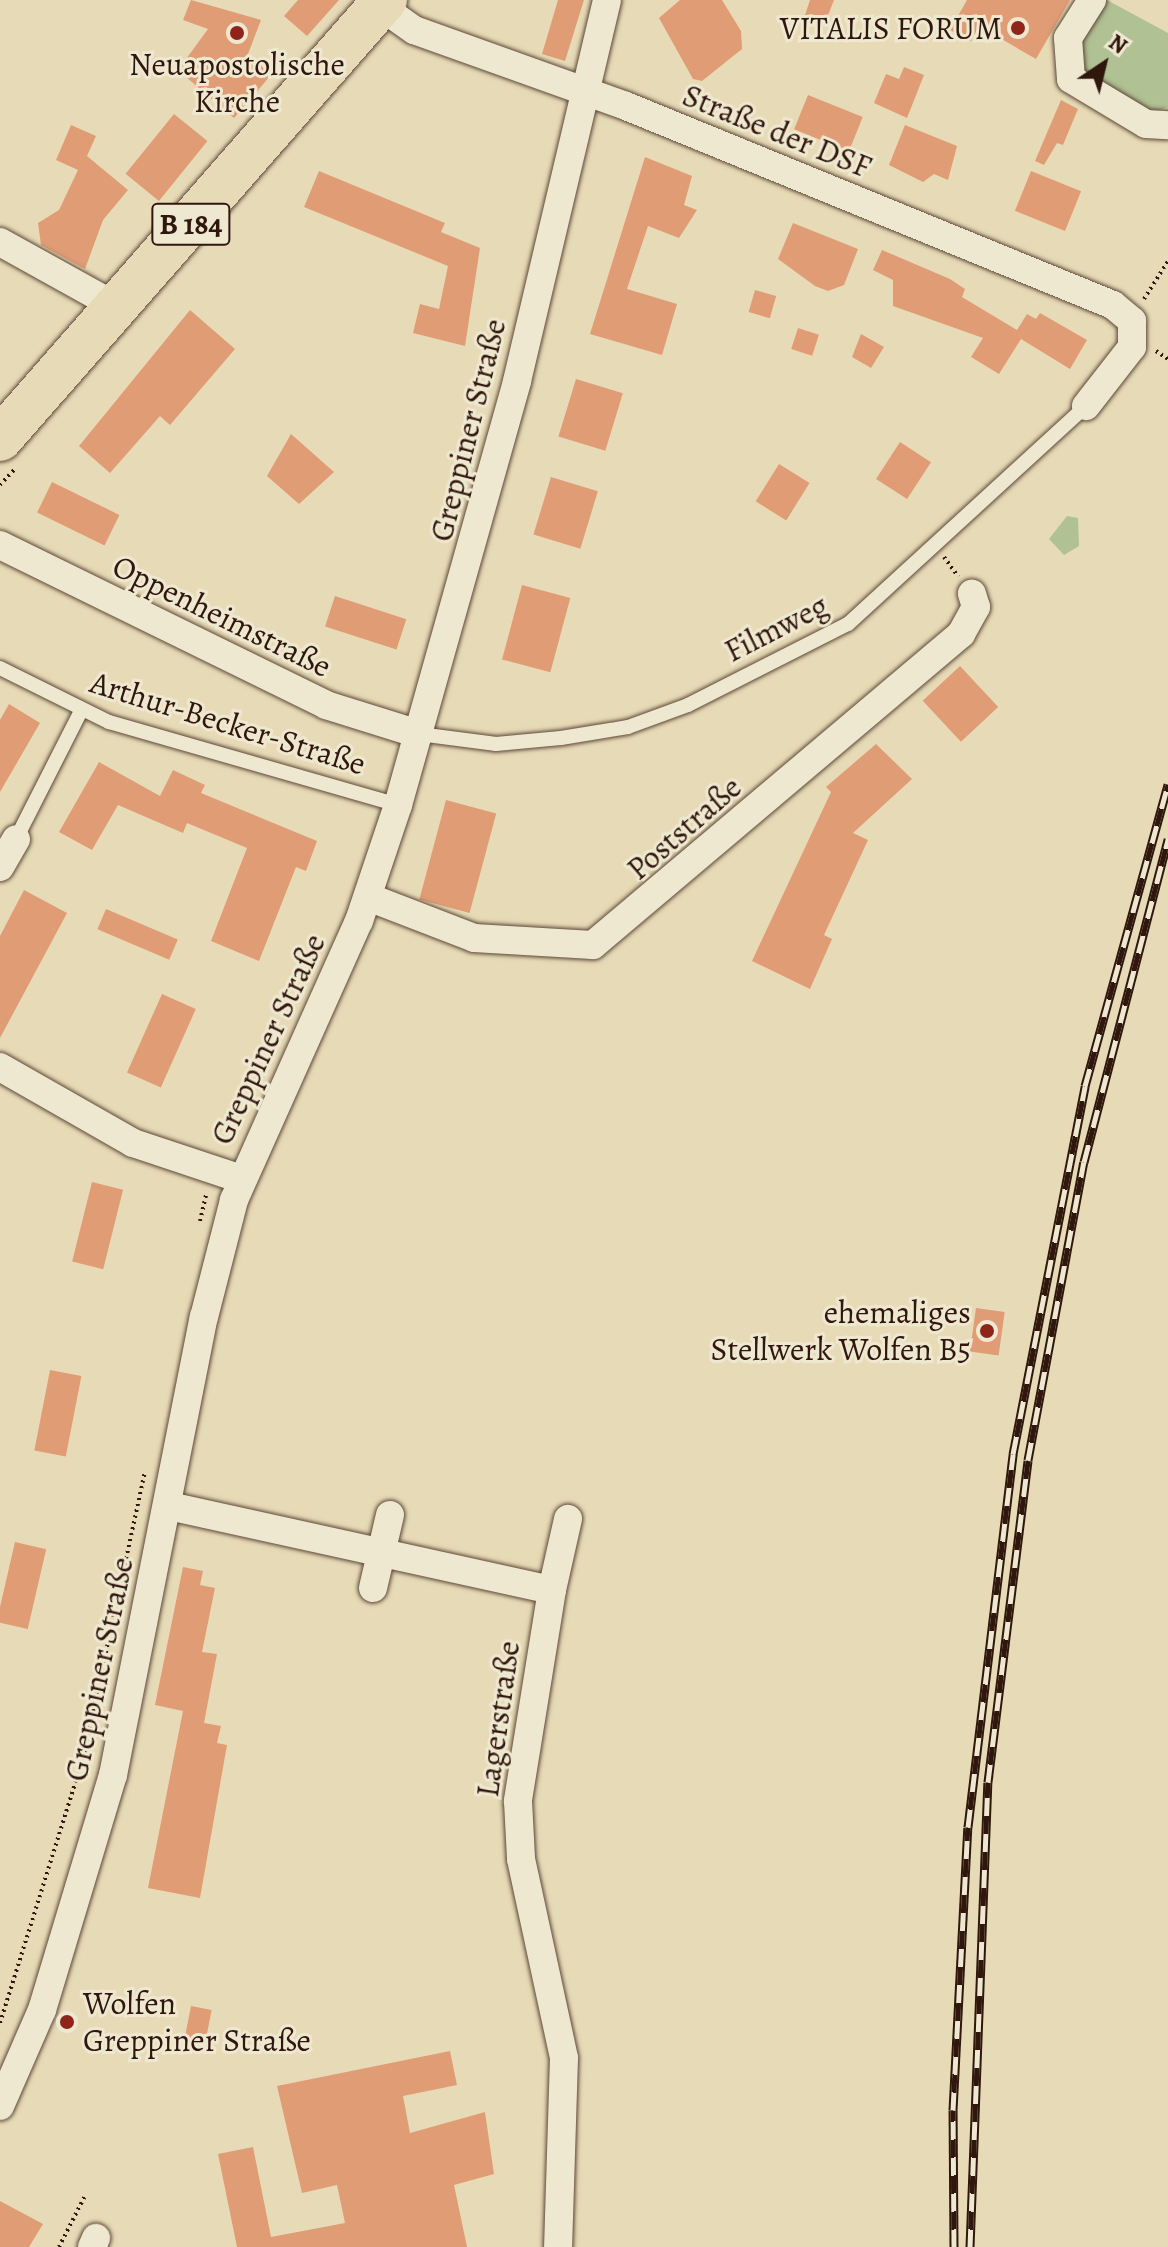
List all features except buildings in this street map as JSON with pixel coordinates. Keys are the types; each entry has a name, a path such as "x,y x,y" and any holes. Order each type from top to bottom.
{"main road":[{"name":"B 184","path":"0,439 119,308 382,3"}],"street":[{"name":"Greppiner Straße","path":"0,2106 42,2010 95,1844 169,1506 204,1317 241,1179 368,897 398,805 517,381 607,0"},
{"path":"1092,0 1068,38 1071,79 1146,124 1168,125"},
{"name":"Straße der DSF","path":"382,3 414,30 584,91 1113,305 1132,321 1134,335 1124,361 1086,406"},
{"path":"0,242 119,308"},
{"name":"Oppenheimstraße","path":"0,545 326,705 419,734"},
{"name":"Poststraße","path":"368,897 474,938 593,945 961,634 976,607 972,594"},
{"path":"0,867 16,839"},
{"path":"0,1067 133,1143 241,1179"},
{"path":"169,1506 383,1550 552,1590"},
{"path":"373,1588 390,1515"},
{"name":"Lagerstraße","path":"558,2247 564,2058 521,1859 518,1801 552,1590 568,1519"}],"lane":[{"name":"Filmweg","path":"419,734 496,744 628,727 848,624 938,549 1086,406"},
{"name":"Arthur-Becker-Straße","path":"0,668 81,711 398,805"},
{"path":"16,839 81,711"}],"path":[{"path":"938,549 972,594"},
{"path":"196,1238 212,1169"},
{"path":"0,2023 83,1758 146,1467"},
{"path":"59,2247 85,2196"}],"green space":[{"path":"1107,0 1168,33 1168,107 1154,112 1084,71 1079,48"},
{"path":"1067,516 1078,518 1079,546 1064,555 1049,539"}],"railway":[{"path":"954,2247 953,2110 968,1827 1013,1454 1085,1086 1168,784"},
{"path":"970,2247 988,1782 1028,1460 1084,1162 1168,839"}],"place":[{"name":"VITALIS FORUM","path":"1018,28"},
{"name":"Neuapostolische Kirche","path":"237,33"},
{"name":"ehemaliges Stellwerk Wolfen B5","path":"987,1331"},
{"name":"Wolfen Greppiner Straße","path":"67,2022"}]}
